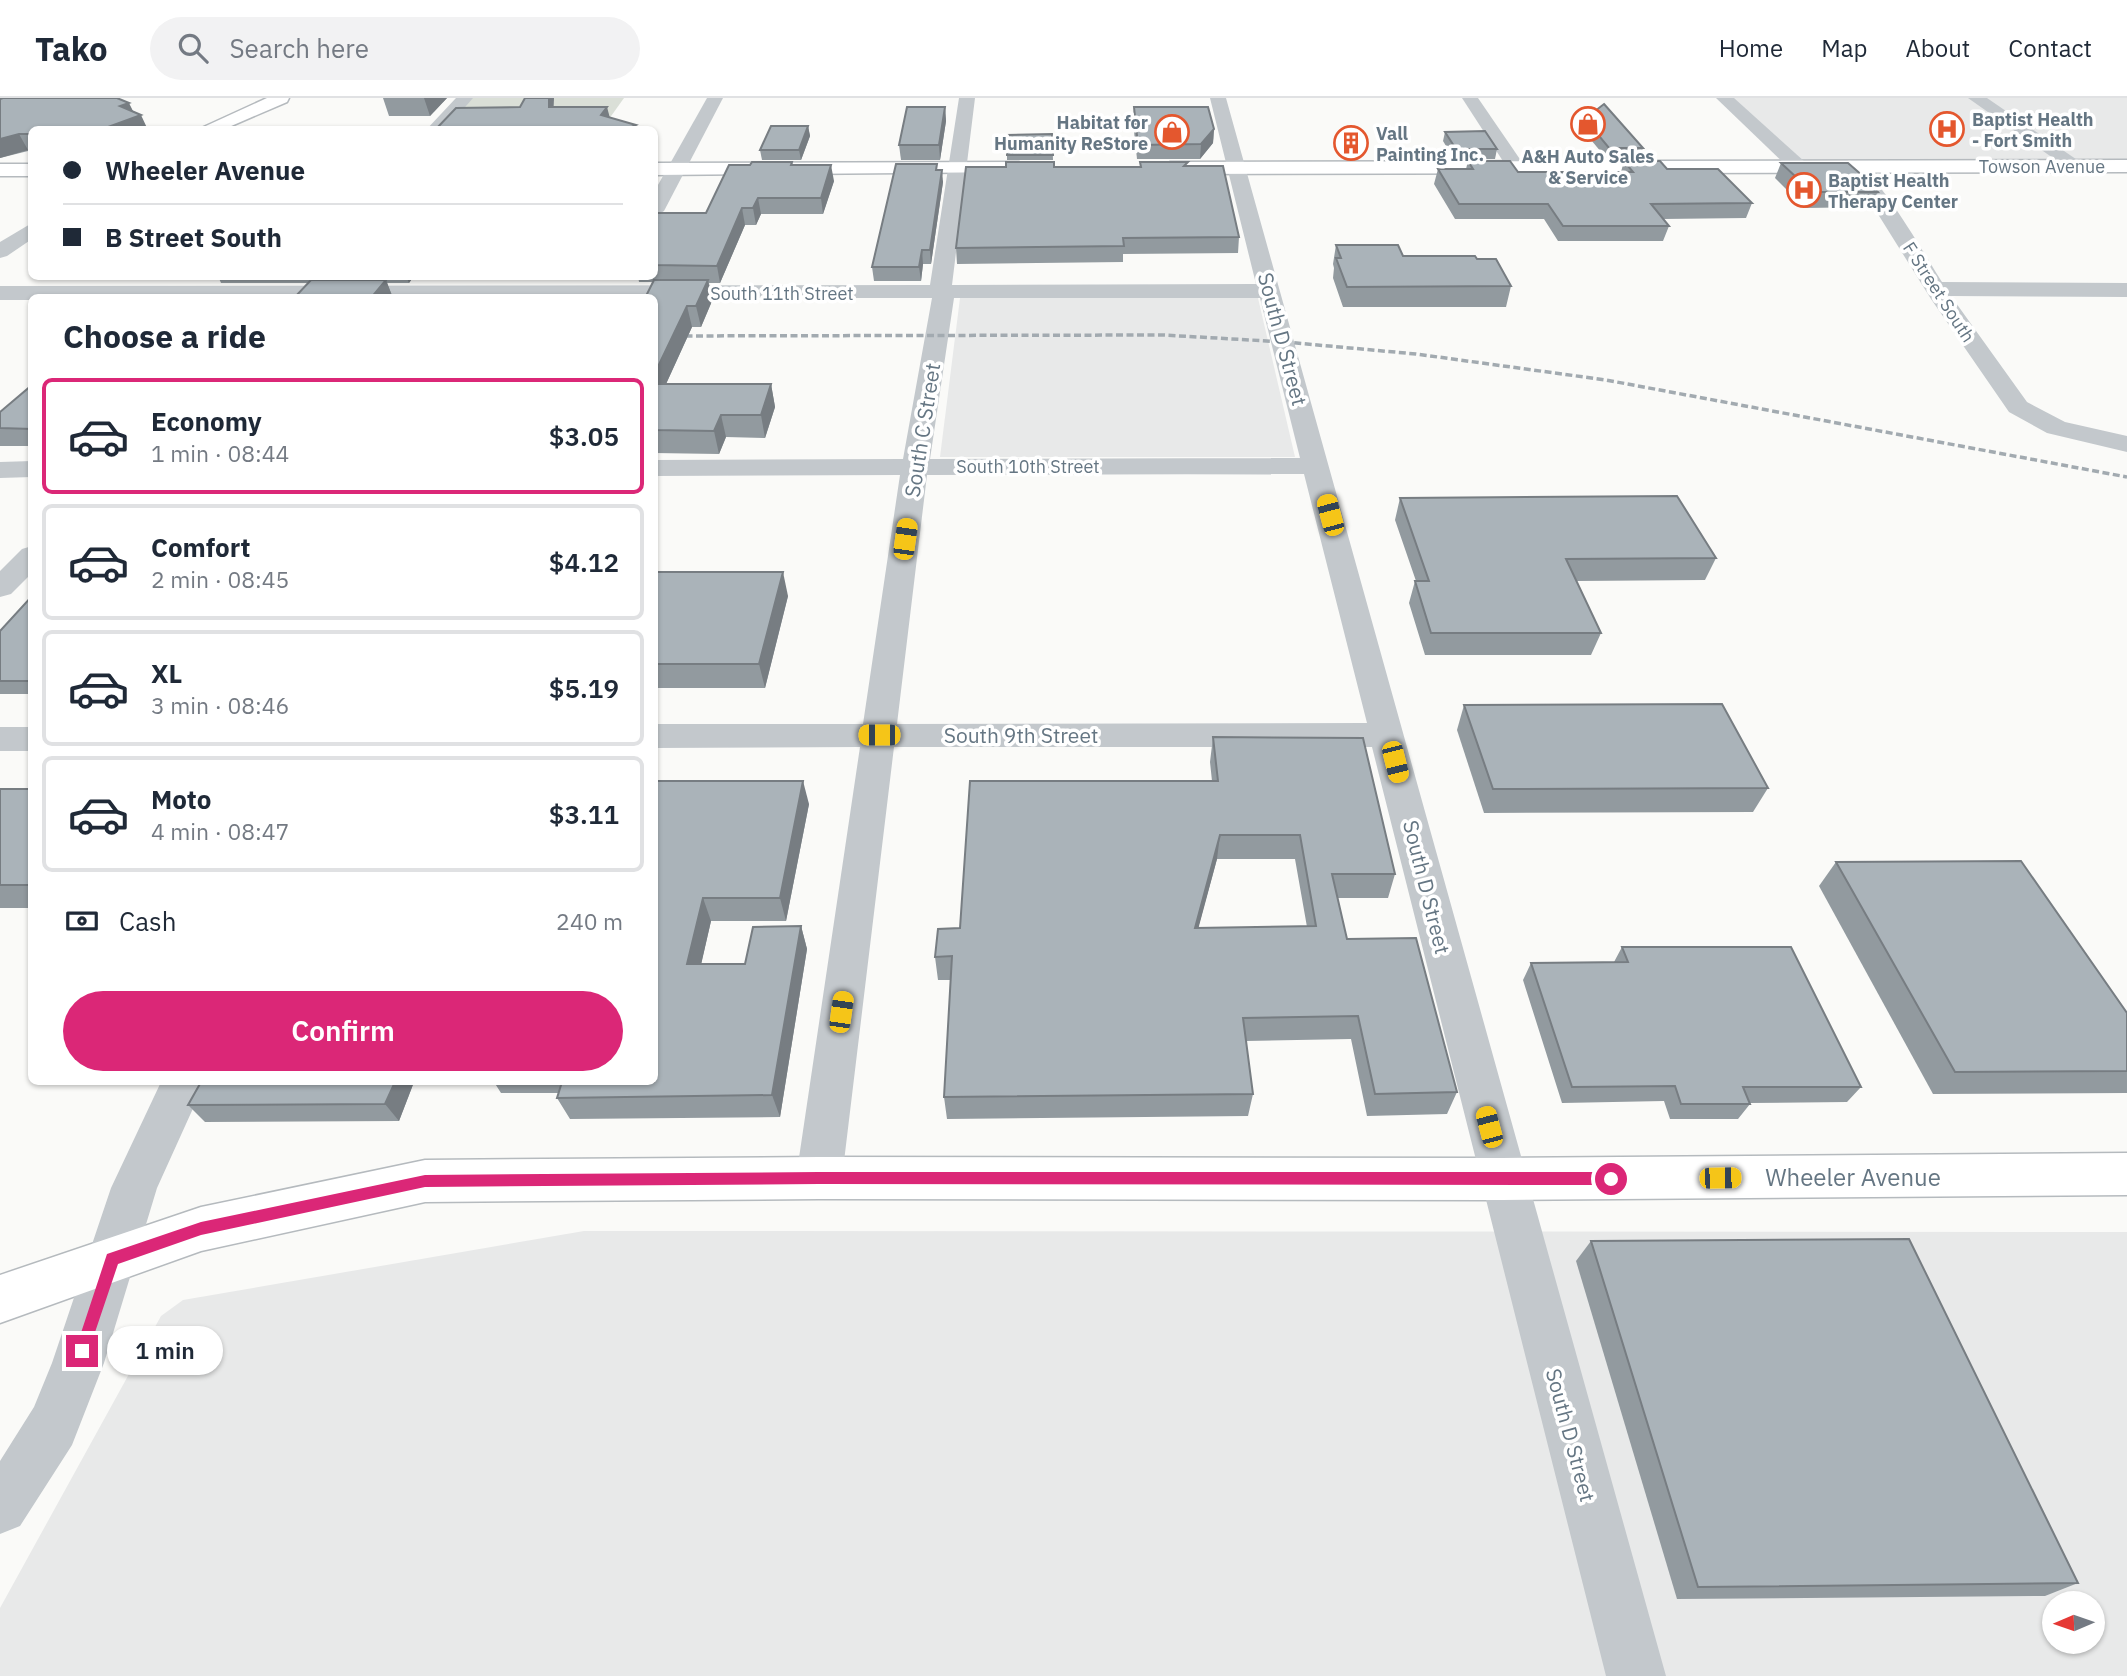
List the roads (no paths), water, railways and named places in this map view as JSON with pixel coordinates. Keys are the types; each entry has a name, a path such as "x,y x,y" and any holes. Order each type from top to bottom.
{"main road":[{"path":"215,126 281,98"},
{"name":"Towson Avenue","path":"1152,168 2127,166"},
{"path":"658,169 1041,168"},
{"path":"0,170 28,170"},
{"name":"Wheeler Avenue","path":"0,1299 201,1229 425,1181 819,1178 1502,1180 2127,1174"}],"street":[{"path":"439,126 465,98"},
{"path":"658,204 715,98"},
{"name":"South C Street","path":"819,1178 915,466 944,302 940,282 967,98"},
{"name":"South D Street","path":"1218,98 1388,736 1502,1180 1636,1676"},
{"path":"1470,98 1517,168"},
{"path":"1724,98 1798,166"},
{"path":"1976,98 2077,166"},
{"name":"F Street South","path":"1849,166 1868,183 2004,389 2030,417 2068,432 2127,444"},
{"path":"0,253 26,220"},
{"path":"279,294 292,280"},
{"name":"South 11th Street","path":"334,294 613,289 942,293 1270,291"},
{"path":"1937,289 2127,290"},
{"name":"South 11th Street","path":"0,293 139,294"},
{"name":"South 10th Street","path":"658,468 1317,466"},
{"path":"0,470 28,469"},
{"path":"0,588 28,559"},
{"name":"South 9th Street","path":"658,736 1388,736"},
{"path":"0,739 28,738"},
{"path":"0,1506 53,1426 78,1363 138,1178 182,1085"}],"railway":[{"path":"658,336 1163,335 1285,342 1416,354 1606,380 2127,477"}],"place":[{"name":"A&H Auto Sales & Service","path":"1588,124"},
{"name":"Baptist Health - Fort Smith","path":"1947,129"},
{"name":"Habitat for Humanity ReStore","path":"1172,132"},
{"name":"Vall Painting Inc.","path":"1351,143"},
{"name":"Baptist Health Therapy Center","path":"1804,190"}]}
